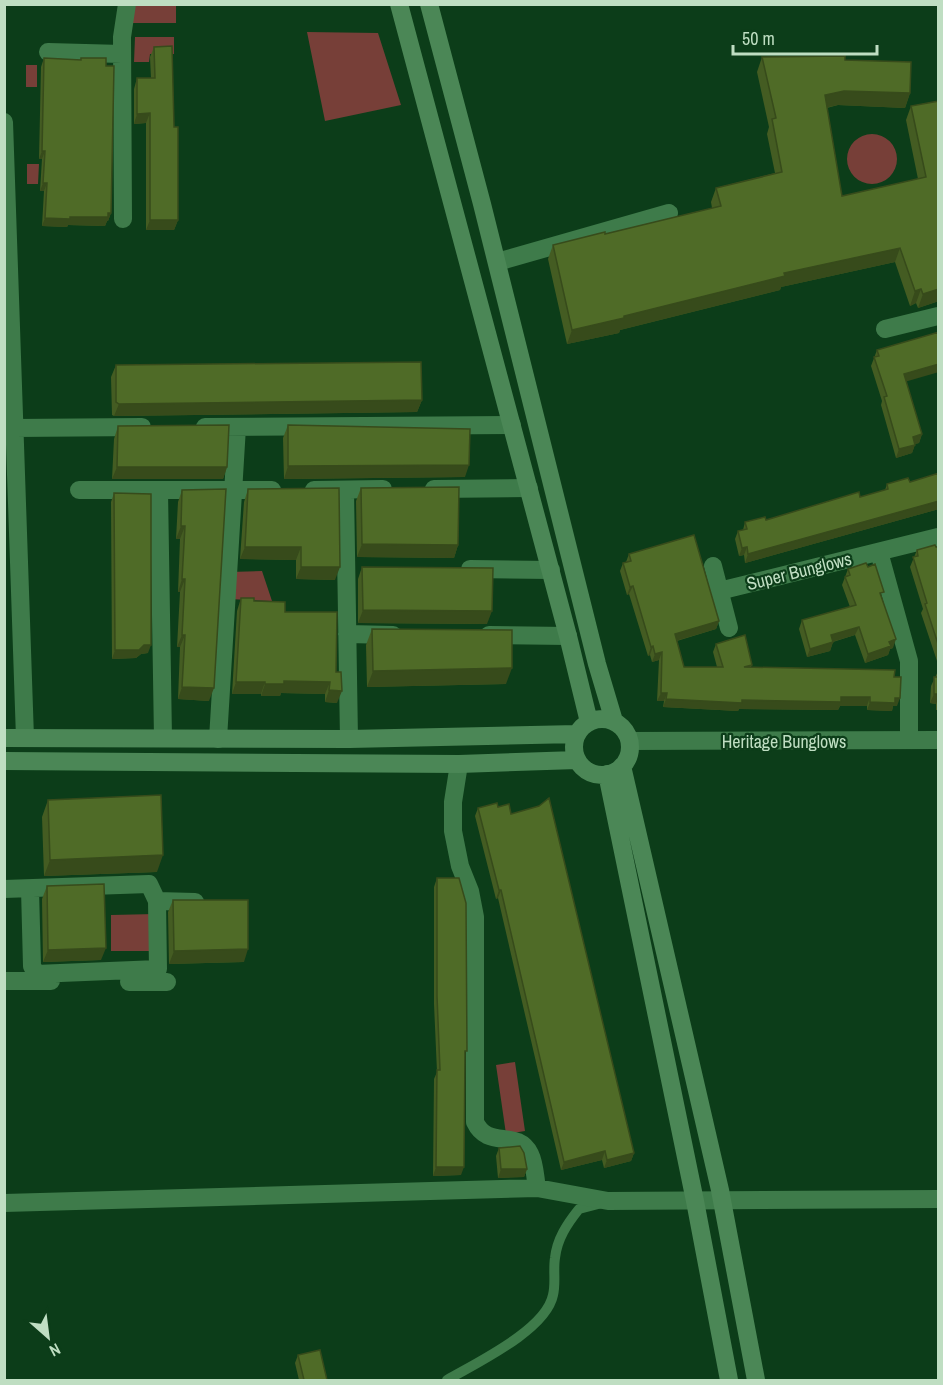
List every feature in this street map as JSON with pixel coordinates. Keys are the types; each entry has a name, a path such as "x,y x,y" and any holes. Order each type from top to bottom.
{"street":[{"path":"123,219 122,37 127,4"},
{"path":"399,4 568,636 582,728 574,752 577,760 590,772 615,770 627,759 630,741 627,733 614,721 597,664 497,262 429,4"},
{"path":"48,52 122,54"},
{"path":"4,122 8,308 25,738"},
{"path":"497,262 669,213"},
{"path":"885,329 939,316"},
{"path":"190,427 512,425"},
{"path":"14,428 155,427"},
{"path":"218,739 237,427"},
{"path":"79,490 529,488"},
{"path":"345,490 349,739"},
{"path":"159,491 163,738"},
{"name":"Super Bunglows","path":"719,591 939,537"},
{"path":"879,552 909,661 909,740"},
{"path":"712,566 729,628"},
{"path":"346,568 368,568"},
{"path":"448,569 551,570"},
{"path":"346,634 405,635"},
{"path":"475,635 568,636"},
{"path":"4,738 349,739 582,728 597,719 614,721"},
{"name":"Heritage Bunglows","path":"630,741 939,740"},
{"path":"4,761 459,764 577,760"},
{"path":"459,764 453,802 453,831 460,866 470,891 475,917 475,1122 484,1135 491,1138 514,1140 526,1148 531,1156 537,1188"},
{"path":"615,770 722,1201 756,1380"},
{"path":"615,770 729,1380"},
{"path":"4,889 149,884 157,901 158,969 36,974 32,966 30,889"},
{"path":"157,901 210,902"},
{"path":"4,981 166,982"},
{"path":"4,1203 537,1188 608,1201 939,1198"}],"lane":[{"path":"447,1380 537,1323 553,1297 554,1259 558,1240 579,1209 608,1201"}],"shaded area":[{"path":"134,5 176,5 176,23 131,23"},
{"path":"307,32 378,33 401,105 325,121"},
{"path":"135,37 174,37 174,54 150,54 149,62 134,62"},
{"path":"26,65 37,65 37,87 26,87"},
{"path":"867,134 877,134 890,141 897,154 897,164 890,177 877,184 867,184 858,180 851,173 847,164 847,154 851,145 858,138"},
{"path":"27,164 39,164 38,184 27,184"},
{"path":"262,571 272,601 228,599 229,572"},
{"path":"155,914 154,951 111,951 111,915"},
{"path":"515,1062 525,1131 506,1134 496,1065"}],"building":[{"path":"172,46 174,127 178,127 178,220 150,220 150,113 137,114 137,78 155,78 154,47"},
{"path":"845,56 845,60 911,62 910,93 844,91 825,95 842,196 926,177 911,106 939,101 939,289 923,294 921,289 915,291 900,248 784,273 785,276 572,330 553,245 721,206 716,188 782,172 772,119 776,118 762,57"},
{"path":"44,58 81,60 81,58 106,58 106,66 114,66 111,213 108,213 108,217 45,218 47,183 43,183 45,151 42,151"},
{"path":"939,332 939,364 904,374 922,434 913,437 915,445 899,449 884,397 887,396 874,357 879,356 877,350"},
{"path":"421,362 422,400 119,404 116,402 116,365"},
{"path":"229,425 227,467 117,467 118,426"},
{"path":"288,425 470,429 469,465 288,466"},
{"path":"939,473 939,501 748,554 747,547 742,548 738,531 747,529 745,522 765,517 766,520 859,492 860,497 888,489 887,484 908,478 910,482"},
{"path":"459,487 458,545 362,544 361,488"},
{"path":"339,488 340,567 301,567 301,547 245,547 248,489"},
{"path":"226,489 214,688 182,687 185,635 182,635 185,579 182,579 185,526 181,526 182,490"},
{"path":"114,493 151,494 151,645 144,645 139,650 115,650"},
{"path":"694,535 719,621 675,634 684,667 723,667 716,644 745,635 752,665 744,667 895,670 894,677 901,677 900,698 895,698 895,703 870,702 870,697 841,697 841,702 742,700 742,703 666,699 667,693 661,693 662,652 655,654 653,646 651,647 633,586 630,587 623,563 631,561 629,554"},
{"path":"935,545 939,547 939,647 913,557 918,556 917,550"},
{"path":"866,563 868,567 875,564 884,592 880,593 896,639 889,642 891,646 868,654 859,627 831,635 833,642 810,649 802,620 856,605 845,577 850,575 848,569"},
{"path":"362,567 493,568 492,611 363,610"},
{"path":"241,598 254,598 254,601 285,602 285,612 337,612 336,672 341,672 342,691 329,690 330,682 284,681 284,684 265,684 265,682 236,682"},
{"path":"372,629 512,630 512,668 373,671"},
{"path":"939,674 939,694 934,694 934,677 938,677"},
{"path":"161,795 163,855 50,860 48,800"},
{"path":"549,798 634,1153 607,1160 605,1151 564,1162 501,890 499,890 478,808 497,803 498,807 509,804 511,814 539,806"},
{"path":"437,878 459,878 466,903 467,1051 465,1051 464,1167 436,1167 437,1070 440,1070 437,996"},
{"path":"104,884 106,948 48,950 47,886"},
{"path":"173,900 248,900 248,949 174,951"},
{"path":"520,1146 527,1169 501,1169 499,1148"},
{"path":"320,1350 327,1380 304,1380 298,1355"}]}
